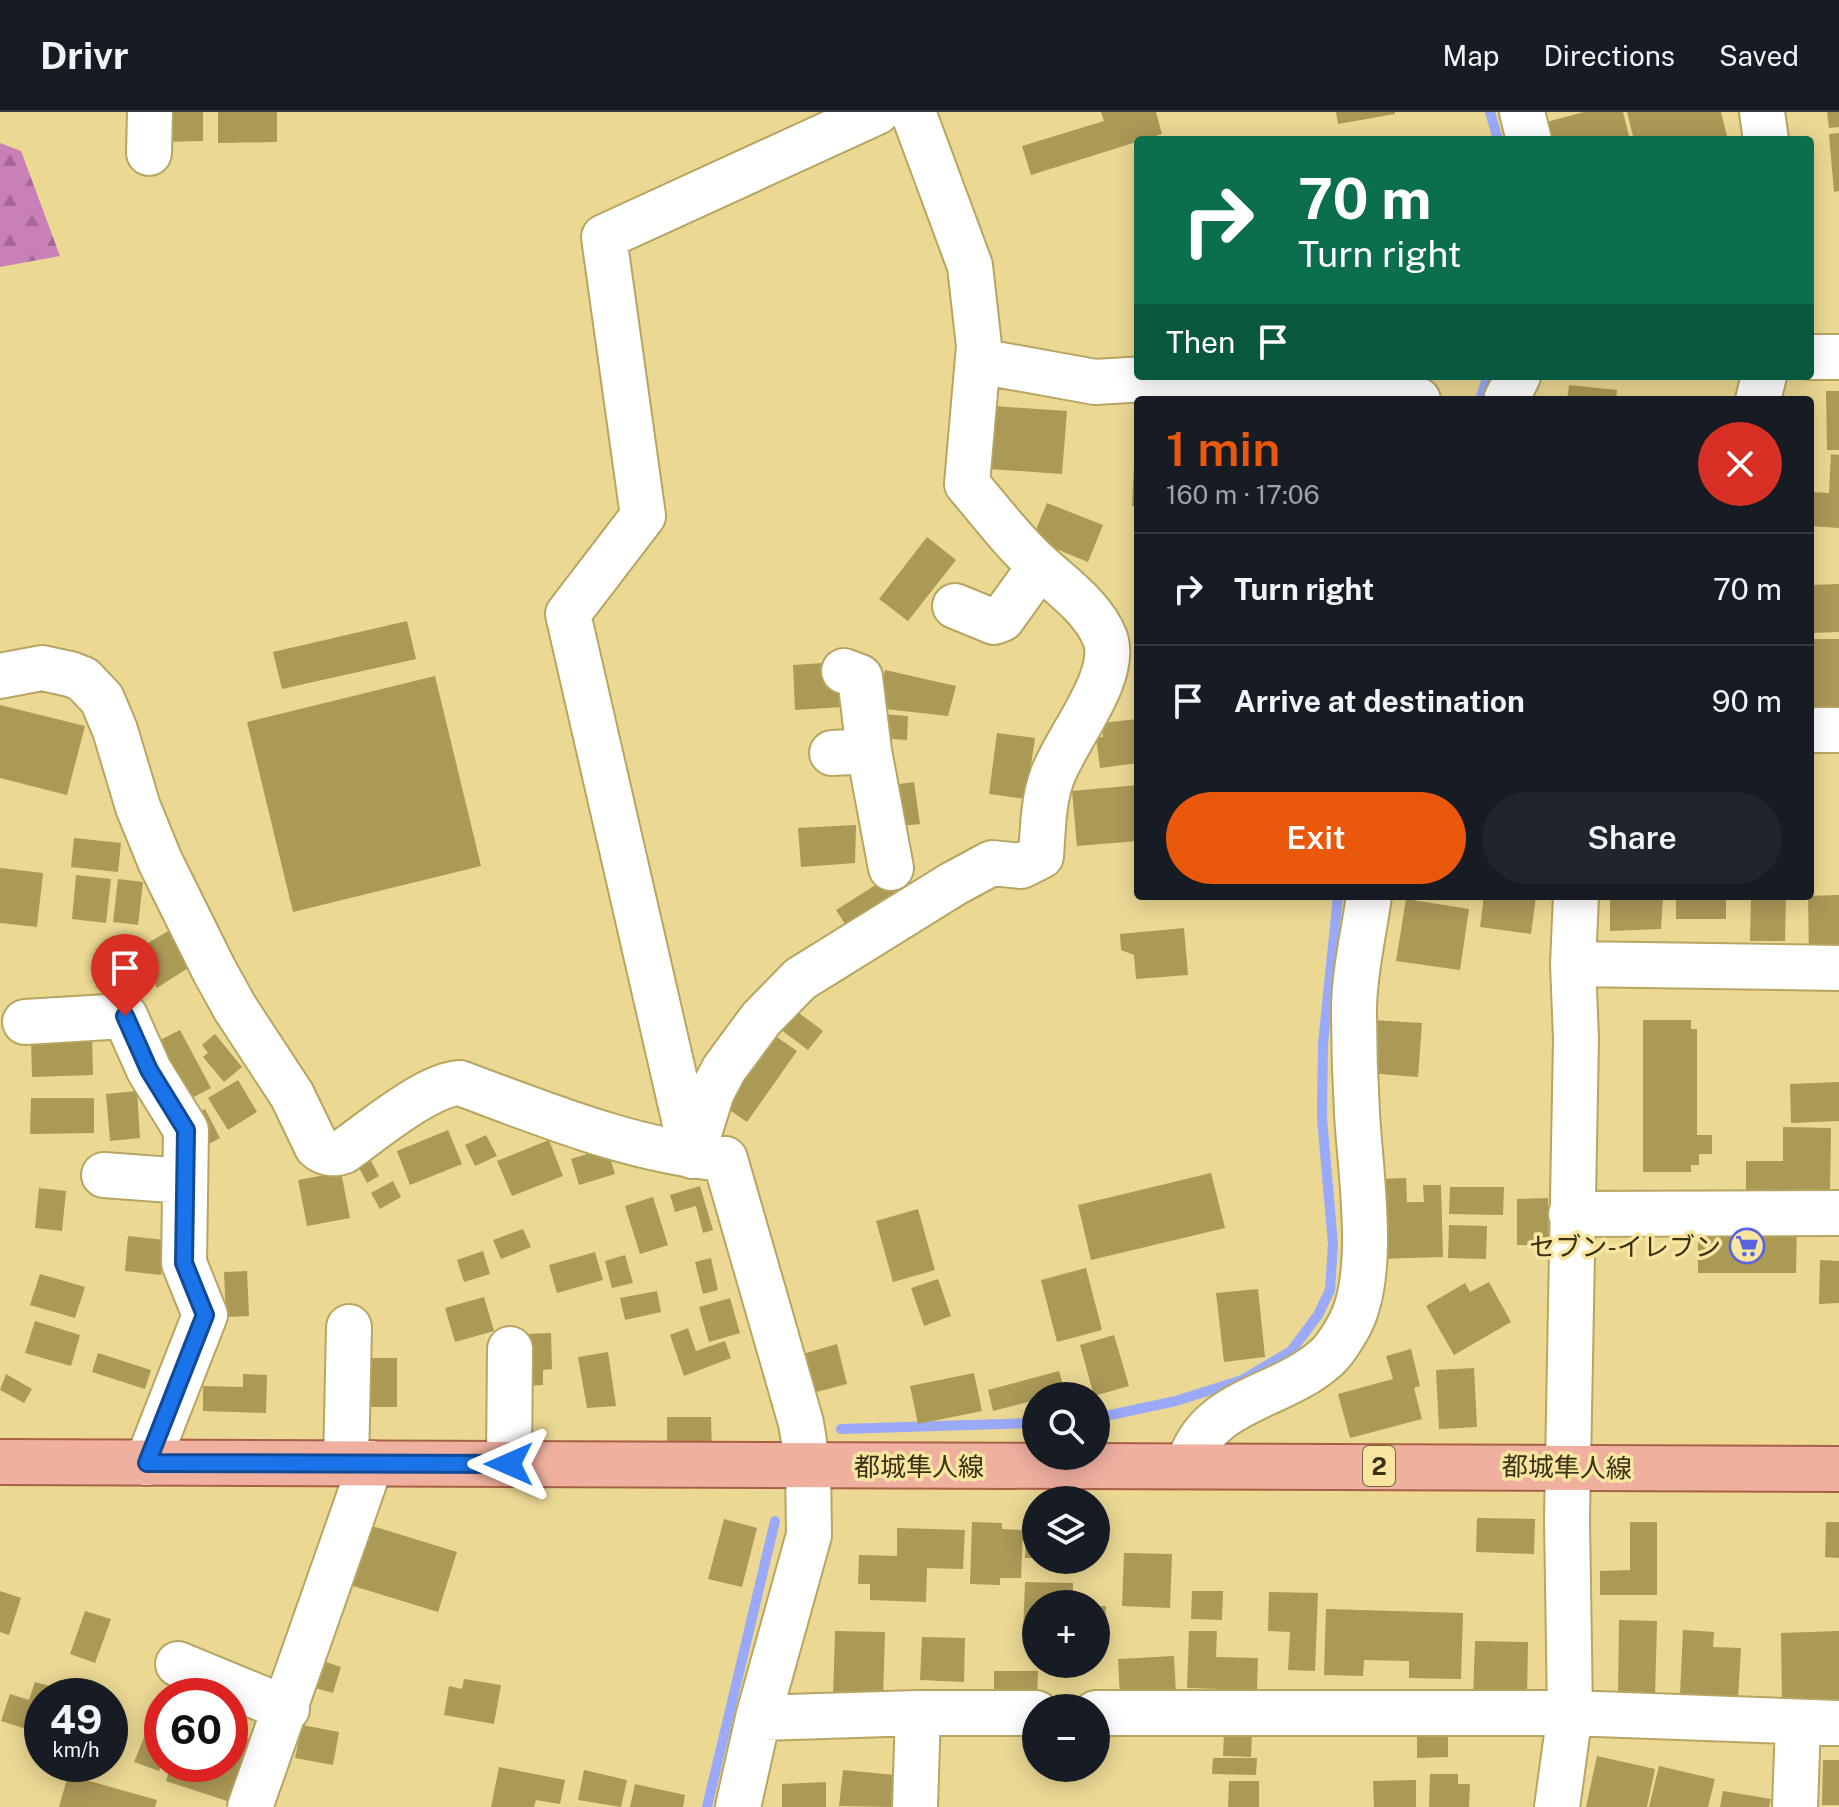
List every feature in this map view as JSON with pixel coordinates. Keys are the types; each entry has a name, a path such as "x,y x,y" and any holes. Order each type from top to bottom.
{"main road":[{"name":"都城隼人線","path":"0,1462 1839,1469"}],"street":[{"path":"692,1156 568,614 643,516 604,237 877,112"},
{"path":"844,671 860,677 851,752 888,868 961,861 1021,866 1041,856 1050,780 1074,729 1102,682 1108,664 1108,649 1104,635 1075,596 1040,566 967,484 979,361 970,266 913,112"},
{"path":"1522,112 1528,136"},
{"path":"1762,112 1765,136"},
{"path":"1814,357 1839,357"},
{"path":"979,361 1095,382 1134,380"},
{"path":"1243,380 1389,396"},
{"path":"955,606 994,622 1002,619 1040,566"},
{"path":"0,676 31,668 56,671 83,679 102,699 115,730 143,821 160,861 235,1008 277,1070 322,1152 336,1154 344,1151 427,1094 444,1085 460,1083 622,1140 692,1156 725,1159 801,1423 808,1466 809,1535 758,1718 738,1807"},
{"path":"1814,730 1839,730"},
{"path":"692,1156 712,1092 724,1069 786,991 815,969 992,863"},
{"path":"1188,1466 1194,1446 1213,1422 1233,1408 1296,1379 1328,1357 1351,1322 1362,1286 1365,1238 1354,1005 1368,900"},
{"path":"1557,1807 1570,1713 1567,1519 1576,900"},
{"path":"1573,964 1839,968"},
{"path":"25,1022 125,1016 149,1070 186,1130 184,1263 205,1315 147,1463"},
{"path":"104,1175 185,1181"},
{"path":"1571,1214 1839,1213"},
{"path":"250,1807 287,1709 358,1463 349,1327"},
{"path":"509,1464 510,1349"},
{"path":"178,1664 287,1709"},
{"path":"915,1807 918,1713"},
{"path":"758,1718 1022,1713"},
{"path":"1110,1713 1570,1713 1818,1723 1795,1807"}],"green space":[{"path":"0,143 21,151 60,256 0,267"}],"building":[{"path":"160,112 203,112 203,141 160,142"},
{"path":"218,112 277,112 277,142 218,143"},
{"path":"1101,112 1156,112 1162,134 1134,136 1134,143 1031,175 1022,146 1104,121"},
{"path":"1336,112 1395,112 1395,114 1338,124"},
{"path":"1584,112 1623,112 1629,136 1542,136 1539,124"},
{"path":"1627,112 1721,112 1727,136 1633,136"},
{"path":"1827,112 1839,112 1839,127 1829,128"},
{"path":"1839,133 1839,191 1834,192 1829,134"},
{"path":"1569,385 1617,390 1616,396 1568,396"},
{"path":"1826,391 1839,391 1839,450 1827,450"},
{"path":"994,406 1067,411 1062,474 989,469"},
{"path":"1831,454 1839,455 1839,528 1814,526 1814,492 1829,493"},
{"path":"1134,465 1134,506 1132,506"},
{"path":"1047,503 1103,525 1088,562 1032,539"},
{"path":"927,537 956,560 908,621 879,599"},
{"path":"1839,584 1839,632 1814,633 1814,585"},
{"path":"407,621 416,659 282,689 273,652"},
{"path":"1814,639 1839,639 1839,717 1814,716"},
{"path":"839,662 842,707 795,710 793,665"},
{"path":"885,670 956,686 948,716 876,708"},
{"path":"435,676 481,866 293,912 247,722"},
{"path":"0,705 85,726 67,795 0,778"},
{"path":"880,714 908,716 907,740 879,738"},
{"path":"1134,719 1134,764 1100,768 1096,737 1103,737 1101,723"},
{"path":"997,733 1035,738 1026,799 989,794"},
{"path":"914,782 920,824 899,826 893,785"},
{"path":"1134,785 1134,841 1077,846 1072,791"},
{"path":"856,825 855,863 801,867 798,828"},
{"path":"74,838 121,843 118,872 71,867"},
{"path":"0,868 43,873 37,927 0,923"},
{"path":"893,874 913,905 856,941 836,910"},
{"path":"76,875 111,879 106,923 72,919"},
{"path":"118,879 143,882 138,925 113,922"},
{"path":"1839,895 1839,960 1809,961 1808,900 1814,900 1814,896"},
{"path":"1406,900 1469,909 1460,970 1396,961"},
{"path":"1483,900 1535,900 1531,934 1480,927"},
{"path":"1610,900 1663,900 1661,929 1610,931"},
{"path":"1676,900 1726,900 1726,919 1676,919"},
{"path":"1751,900 1786,900 1785,941 1750,941"},
{"path":"177,926 189,946 179,952 188,968 157,988 134,951"},
{"path":"1184,928 1188,975 1136,979 1134,955 1121,950 1120,934"},
{"path":"795,1010 823,1031 808,1050 780,1029"},
{"path":"1372,1020 1422,1023 1418,1077 1368,1073"},
{"path":"1643,1020 1691,1020 1691,1029 1697,1029 1697,1135 1712,1135 1712,1154 1699,1154 1699,1165 1691,1165 1691,1172 1643,1172"},
{"path":"180,1030 211,1088 186,1101 154,1043"},
{"path":"771,1033 797,1051 747,1122 721,1104"},
{"path":"215,1034 242,1067 224,1082 203,1057 208,1053 202,1045"},
{"path":"92,1037 93,1075 32,1077 31,1038"},
{"path":"238,1080 257,1112 228,1130 208,1098"},
{"path":"1839,1082 1839,1121 1791,1123 1790,1084"},
{"path":"137,1091 140,1138 110,1141 106,1094"},
{"path":"31,1098 94,1098 94,1133 30,1134"},
{"path":"205,1109 220,1138 205,1146 190,1117"},
{"path":"1783,1127 1831,1128 1830,1191 1746,1192 1746,1161 1783,1161"},
{"path":"448,1130 462,1164 410,1185 397,1151"},
{"path":"486,1135 497,1156 475,1166 465,1145"},
{"path":"549,1140 563,1176 512,1196 497,1161"},
{"path":"607,1148 615,1174 579,1185 571,1159"},
{"path":"368,1155 379,1176 367,1183 356,1162"},
{"path":"341,1172 350,1218 307,1226 298,1180"},
{"path":"1211,1173 1225,1228 1091,1260 1078,1205"},
{"path":"1406,1178 1407,1202 1424,1202 1423,1185 1441,1185 1443,1257 1378,1259 1375,1179"},
{"path":"393,1181 401,1197 380,1209 371,1193"},
{"path":"700,1186 713,1230 703,1233 696,1206 675,1212 670,1195"},
{"path":"1450,1187 1504,1187 1503,1215 1449,1214"},
{"path":"39,1188 66,1191 62,1231 35,1228"},
{"path":"653,1197 668,1245 640,1254 625,1206"},
{"path":"1548,1198 1549,1245 1517,1245 1517,1199"},
{"path":"918,1209 935,1270 893,1282 876,1221"},
{"name":"セブン-イレブン","path":"1698,1220 1797,1220 1796,1273 1698,1273"},
{"path":"1449,1225 1487,1226 1486,1259 1448,1258"},
{"path":"523,1229 531,1247 501,1259 493,1240"},
{"path":"128,1236 164,1240 161,1275 125,1271"},
{"path":"483,1251 490,1274 464,1282 457,1260"},
{"path":"595,1252 603,1280 557,1293 549,1265"},
{"path":"625,1255 633,1283 612,1288 605,1261"},
{"path":"711,1258 718,1290 703,1294 695,1262"},
{"path":"1820,1260 1839,1261 1839,1303 1819,1304"},
{"path":"1086,1268 1102,1330 1057,1342 1041,1280"},
{"path":"247,1271 249,1316 226,1317 224,1272"},
{"path":"40,1274 85,1287 75,1318 30,1305"},
{"path":"938,1279 951,1316 924,1326 911,1288"},
{"path":"1489,1282 1511,1322 1454,1355 1426,1306 1465,1283 1470,1292"},
{"path":"1258,1289 1265,1357 1224,1362 1216,1293"},
{"path":"657,1291 661,1312 625,1320 620,1298"},
{"path":"484,1297 494,1331 455,1342 445,1308"},
{"path":"730,1298 740,1333 709,1342 699,1307"},
{"path":"35,1321 80,1335 71,1366 25,1353"},
{"path":"688,1328 696,1351 725,1341 731,1358 684,1376 670,1335"},
{"path":"551,1333 552,1369 543,1370 543,1385 525,1386 524,1334"},
{"path":"1114,1335 1129,1386 1110,1391 1110,1382 1090,1382 1080,1345"},
{"path":"837,1344 847,1384 813,1393 803,1354"},
{"path":"1411,1349 1420,1386 1414,1388 1422,1419 1350,1438 1338,1394 1393,1379 1386,1356"},
{"path":"608,1352 616,1406 587,1408 578,1357"},
{"path":"98,1353 151,1370 145,1389 92,1372"},
{"path":"369,1358 397,1358 397,1407 368,1407"},
{"path":"1474,1368 1477,1427 1439,1429 1436,1370"},
{"path":"1059,1371 1062,1382 1022,1382 1022,1404 993,1411 988,1390"},
{"path":"974,1373 982,1411 918,1424 910,1386"},
{"path":"6,1374 32,1389 24,1403 0,1390"},
{"path":"243,1374 267,1375 266,1413 203,1411 203,1386 243,1387"},
{"path":"667,1417 711,1417 712,1452 667,1452"},
{"path":"1477,1518 1535,1519 1534,1554 1476,1552"},
{"path":"724,1519 757,1528 742,1587 708,1579"},
{"path":"972,1522 1002,1523 1002,1529 1022,1530 1021,1578 1000,1578 1000,1585 970,1584"},
{"path":"1630,1522 1657,1522 1657,1595 1600,1595 1600,1571 1630,1570"},
{"path":"1826,1522 1839,1522 1839,1558 1825,1557"},
{"path":"369,1525 457,1552 438,1612 350,1585"},
{"path":"897,1528 965,1530 963,1569 927,1568 926,1602 870,1600 870,1584 858,1584 859,1555 897,1556"},
{"path":"1124,1553 1172,1554 1170,1608 1122,1606"},
{"path":"1025,1582 1073,1583 1073,1590 1025,1590"},
{"path":"0,1591 21,1598 9,1635 0,1632"},
{"path":"1192,1591 1223,1591 1222,1620 1191,1619"},
{"path":"1269,1592 1318,1593 1315,1671 1288,1670 1290,1632 1268,1631"},
{"path":"1326,1609 1463,1613 1461,1679 1409,1678 1409,1661 1364,1660 1363,1676 1324,1675"},
{"path":"85,1611 111,1619 95,1663 70,1654"},
{"path":"1619,1620 1657,1621 1655,1698 1618,1698"},
{"path":"1683,1630 1714,1632 1713,1647 1741,1648 1738,1698 1680,1695"},
{"path":"835,1631 885,1632 883,1700 833,1699"},
{"path":"1189,1631 1217,1631 1216,1657 1258,1658 1257,1690 1187,1688"},
{"path":"1839,1631 1839,1703 1782,1704 1781,1633"},
{"path":"922,1637 965,1638 964,1682 920,1680"},
{"path":"1475,1641 1528,1642 1527,1699 1473,1698"},
{"path":"1174,1656 1176,1694 1120,1697 1118,1659"},
{"path":"320,1660 341,1667 333,1693 312,1687"},
{"path":"994,1671 1022,1671 1022,1678 1038,1678 1037,1694 1022,1694 1022,1698 994,1697"},
{"path":"464,1679 501,1685 494,1724 444,1715 449,1686 462,1689"},
{"path":"10,1694 24,1698 24,1728 1,1721"},
{"path":"302,1725 339,1732 333,1765 295,1758"},
{"path":"1417,1732 1448,1732 1448,1757 1417,1758"},
{"path":"1224,1734 1252,1734 1251,1757 1223,1756"},
{"path":"144,1737 144,1766 134,1762"},
{"path":"248,1739 260,1743 248,1778"},
{"path":"1597,1756 1655,1769 1647,1807 1586,1807"},
{"path":"1213,1758 1257,1758 1256,1775 1212,1774"},
{"path":"1823,1760 1839,1760 1839,1805 1822,1805"},
{"path":"1659,1766 1715,1779 1708,1807 1649,1807"},
{"path":"499,1767 565,1780 560,1804 536,1800 534,1807 491,1807"},
{"path":"584,1770 627,1780 621,1807 578,1800"},
{"path":"843,1770 895,1775 892,1807 839,1806"},
{"path":"1430,1774 1458,1774 1458,1784 1470,1784 1469,1807 1429,1807"},
{"path":"1416,1780 1416,1807 1374,1807 1373,1781"},
{"path":"1229,1781 1259,1781 1259,1807 1228,1807"},
{"path":"66,1782 93,1782 157,1800 155,1807 59,1807"},
{"path":"169,1782 247,1782 239,1805"},
{"path":"826,1782 826,1807 782,1807 782,1784"},
{"path":"635,1784 685,1795 683,1807 630,1807"},
{"path":"1723,1791 1771,1799 1769,1807 1720,1807"}],"waterway":[{"path":"1490,112 1497,136"},
{"path":"1481,396 1487,380"},
{"path":"1110,1415 1176,1401 1242,1380 1291,1351 1318,1315 1330,1290 1333,1244 1322,1118 1323,1044 1338,900"},
{"path":"841,1429 1022,1423"},
{"path":"707,1807 775,1521"}],"place":[{"name":"セブン-イレブン","path":"1747,1246"}],"route":[{"path":"125,1016 149,1070 186,1130 184,1263 205,1315 147,1463 509,1464"}]}
